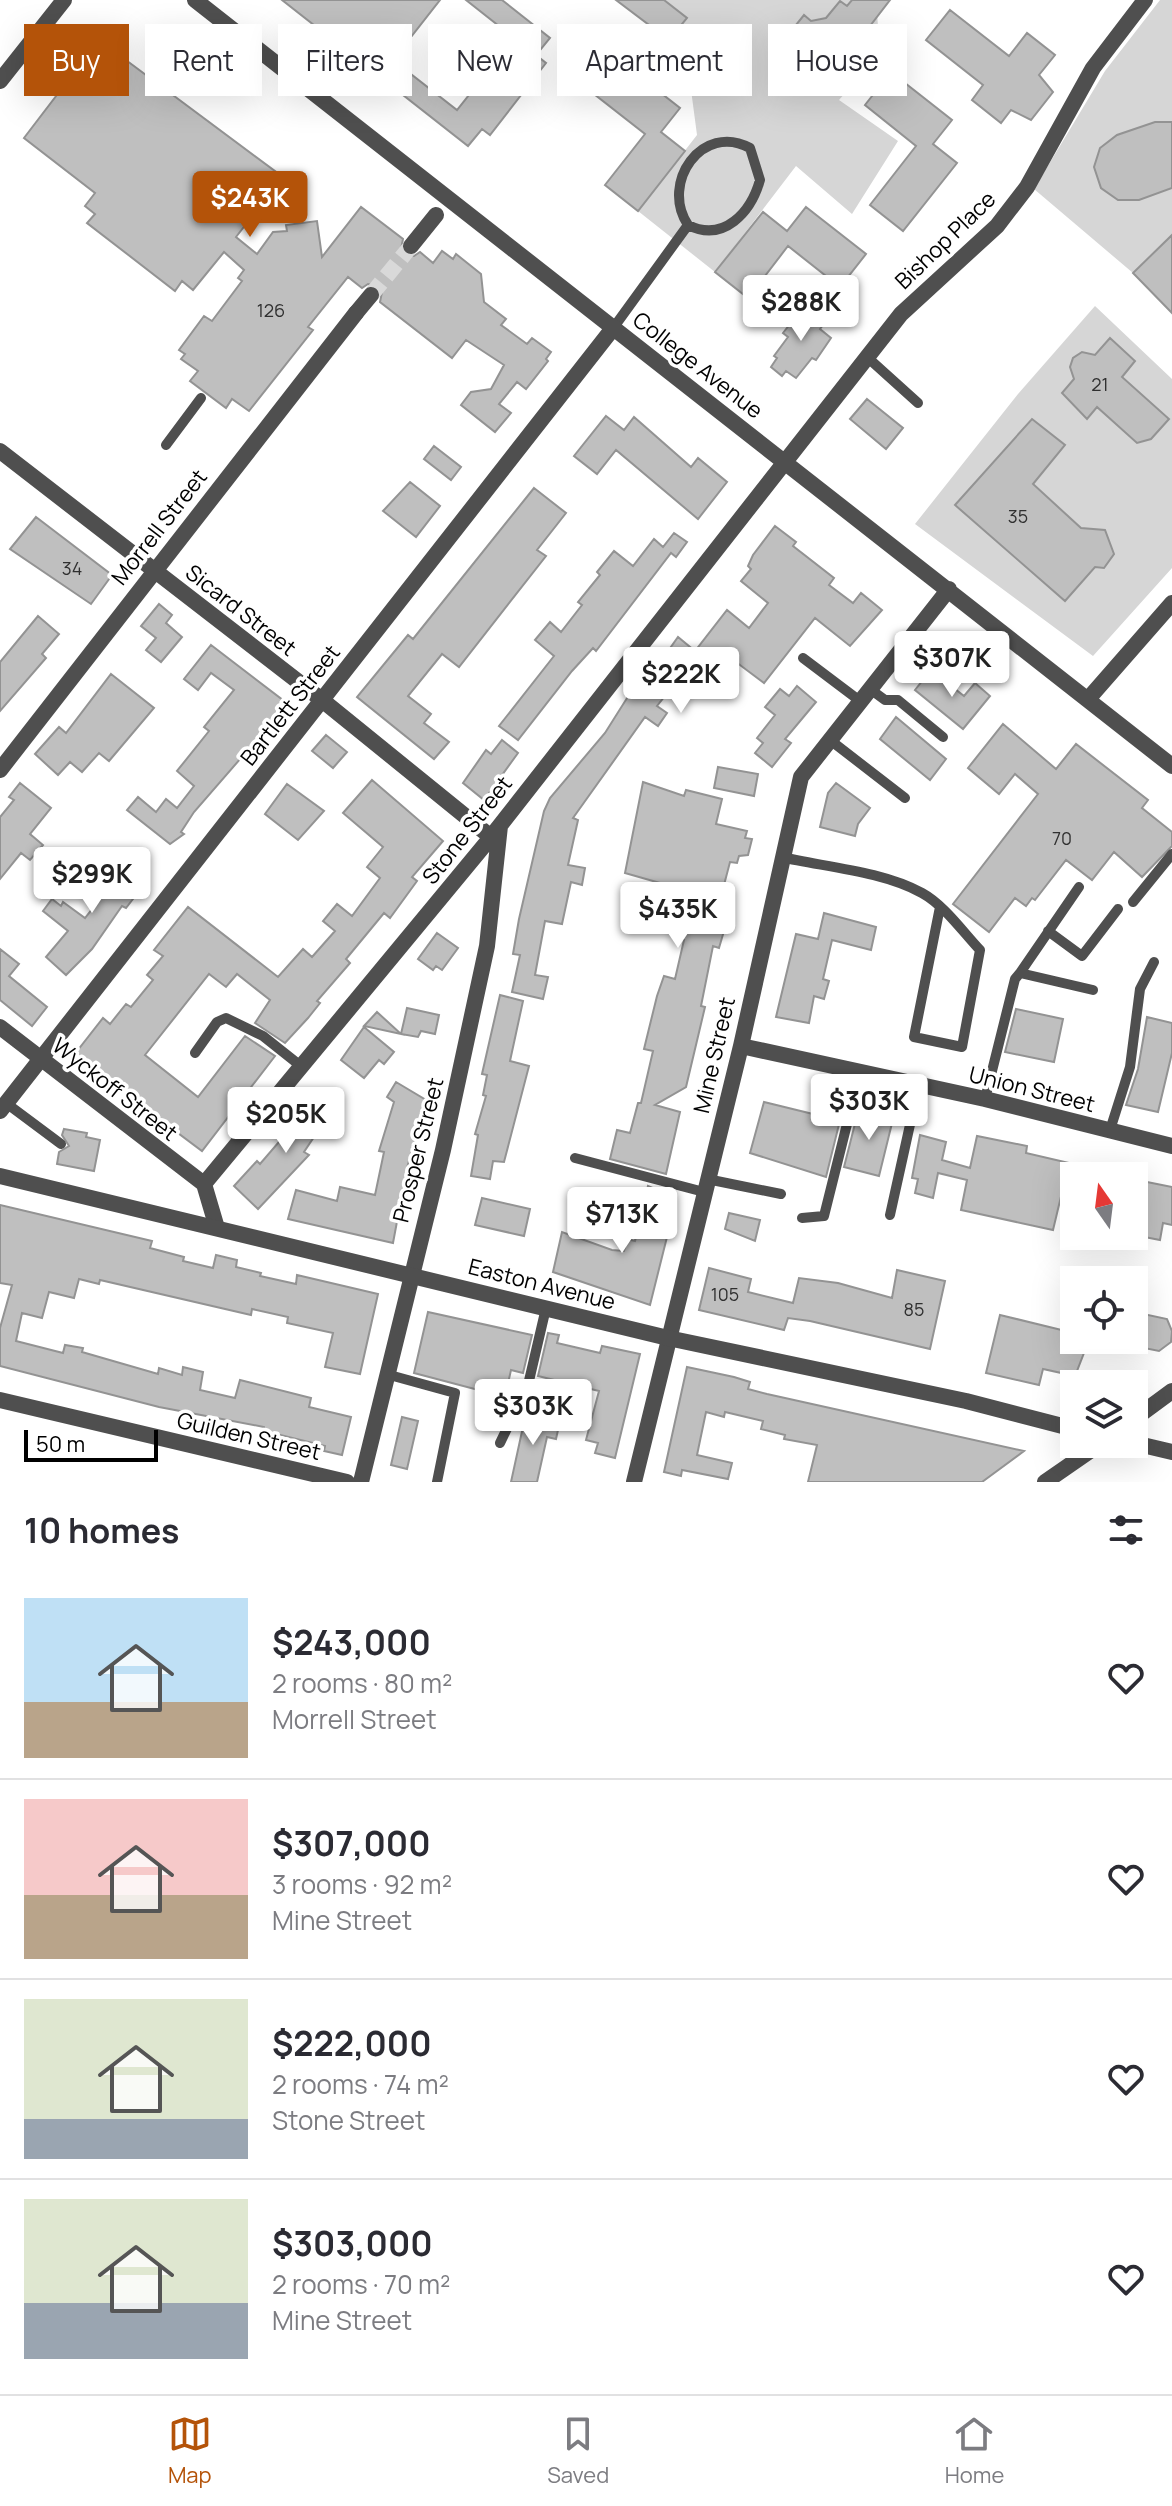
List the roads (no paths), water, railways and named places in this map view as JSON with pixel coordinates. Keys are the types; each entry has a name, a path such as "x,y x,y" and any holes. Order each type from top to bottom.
{"street":[{"path":"0,81 64,0"},
{"name":"College Avenue","path":"195,0 1172,766"},
{"name":"Bishop Place","path":"783,459 901,314 997,226 1021,195 1093,68 1145,0"},
{"path":"411,246 436,215"},
{"name":"Morrell Street","path":"0,770 244,452 371,295"},
{"name":"Bartlett Street","path":"3,1107 614,327"},
{"name":"Sicard Street","path":"0,451 496,831"},
{"name":"Stone Street","path":"204,1184 496,831 783,459"},
{"name":"Mine Street","path":"634,1482 741,1046 801,777 949,589"},
{"path":"1089,698 1172,603"},
{"name":"Prosper Street","path":"361,1482 410,1273 443,1150 487,946 496,831"},
{"name":"Wyckoff Street","path":"0,1027 204,1184"},
{"name":"Union Street","path":"741,1046 985,1099 1172,1146"},
{"name":"Easton Avenue","path":"0,1176 668,1338 966,1401 1060,1425"},
{"path":"204,1184 217,1228"},
{"path":"1148,1409 1172,1391"},
{"name":"Guilden Street","path":"0,1400 347,1482"},
{"path":"1148,1446 1172,1452"},
{"path":"1045,1482 1080,1458"}],"lane":[{"path":"728,141 750,148 760,180 745,214 722,228 697,230 688,225 677,194 683,173 693,157 705,147 728,141"},
{"path":"614,327 688,225"},
{"path":"867,357 918,403"},
{"path":"166,445 201,398"},
{"path":"803,658 865,695 898,700 943,737"},
{"path":"830,740 905,798"},
{"path":"1133,902 1172,854"},
{"path":"781,857 883,879 923,893 940,907 980,950 962,1047 914,1037 940,907"},
{"path":"985,1099 1015,979 1079,887"},
{"path":"1048,931 1082,956 1118,909"},
{"path":"1110,1130 1130,1067 1140,989 1154,962"},
{"path":"1020,973 1093,990"},
{"path":"195,1053 217,1022 226,1018 263,1036 302,1067"},
{"path":"802,1218 824,1216 860,1072"},
{"path":"890,1215 919,1084"},
{"path":"3,1107 61,1144"},
{"path":"575,1158 705,1186 781,1194"},
{"path":"500,1443 528,1385 546,1308"},
{"path":"386,1374 453,1391 456,1396 437,1482"}],"tunnel":[{"path":"371,295 411,246"}]}
